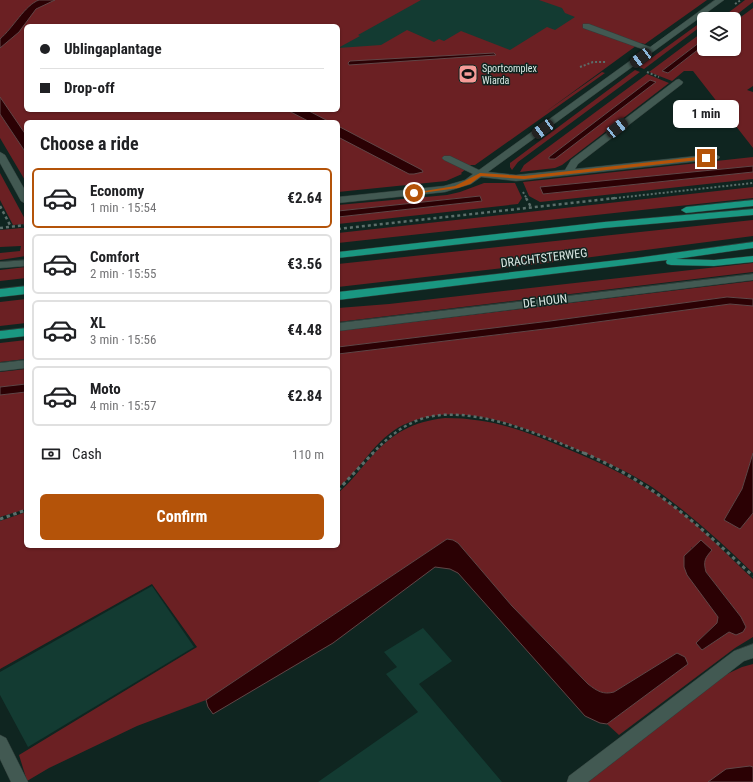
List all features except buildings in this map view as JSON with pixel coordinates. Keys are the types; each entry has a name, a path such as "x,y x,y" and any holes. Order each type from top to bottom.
{"main road":[{"path":"604,225 641,215 753,202"},
{"path":"340,255 604,225 753,212"},
{"name":"DRACHTSTERWEG","path":"340,296 636,261 753,245"},
{"path":"636,261 714,263 753,260"},
{"path":"0,293 24,290"},
{"path":"0,336 24,332"}],"street":[{"path":"340,200 445,190 468,182 720,0"},
{"path":"586,26 652,50"},
{"path":"568,173 574,162 679,82"},
{"path":"0,155 24,197"},
{"path":"447,158 480,174 516,178 715,157"},
{"path":"0,265 24,262"},
{"name":"DE HOUN","path":"340,326 753,277"},
{"path":"0,367 24,364"},
{"path":"575,782 739,656 753,651"},
{"path":"0,743 20,782"}],"path":[{"path":"645,71 651,67"},
{"path":"516,178 531,207"},
{"path":"340,228 753,183"},
{"path":"0,206 11,227"},
{"path":"0,228 24,226"},
{"path":"340,488 348,482 369,456 403,427 424,419 445,416 463,416 510,424 605,463 629,475 679,509 753,576"},
{"path":"0,519 24,511"}],"shaded area":[{"path":"0,0 39,0 24,12 0,39"},
{"path":"39,0 55,0 36,9 19,32 0,48 0,39 34,3"},
{"name":"Sportcomplex Wiarda","path":"46,0 707,0 645,44 640,43 544,113 602,72 605,73 475,165 471,165 461,173 462,174 446,181 340,192 340,120 24,120 24,140 0,104 0,43 34,5"},
{"path":"745,0 753,0 753,2 740,12 729,12"},
{"path":"753,8 753,86 747,90 753,92 753,148 693,71 684,71 672,81 649,72 697,36 697,44 662,71 668,73 697,50 697,56 741,56 741,17"},
{"path":"697,25 697,29 644,69 639,67"},
{"path":"697,44 697,50 668,73 662,71"},
{"path":"494,53 496,55 349,65 348,63 350,61"},
{"path":"635,70 640,72 518,162 512,170 510,163"},
{"path":"647,74 669,83 562,165 555,168 520,172 524,165"},
{"path":"650,80 656,82 555,159 549,159 549,157"},
{"path":"0,97 24,132 24,150 0,114"},
{"path":"291,112 311,112 326,120 306,120"},
{"path":"0,114 24,150 24,179 0,138"},
{"path":"340,127 422,170 423,172 409,174 340,138"},
{"path":"753,157 753,166 541,188 544,194 753,172 753,179 540,202 529,196 523,182"},
{"path":"753,166 753,172 543,194 540,187"},
{"path":"0,173 24,217 24,224 13,225 0,200"},
{"path":"484,183 515,183 522,198 518,204 340,224 340,217 481,201 480,196 340,211 340,205 447,195"},
{"path":"753,187 753,198 340,243 340,233"},
{"path":"480,196 482,201 340,217 340,211"},
{"path":"753,220 753,236 538,264 340,287 340,264"},
{"path":"24,228 24,256 0,260 0,253 20,251 21,246 0,247 0,230"},
{"path":"753,263 753,272 340,322 340,308 389,304"},
{"path":"24,267 24,278 0,281 0,270"},
{"path":"753,281 753,299 727,297 550,321 340,347 340,331"},
{"path":"727,297 753,299 753,306 730,304 553,328 340,354 340,347 550,321"},
{"path":"24,299 24,323 0,326 0,302"},
{"path":"730,304 753,306 753,453 742,489 724,520 740,529 753,513 753,573 691,517 652,487 632,475 551,439 488,418 445,414 424,418 403,425 384,438 340,486 340,354 553,328"},
{"path":"24,340 24,359 0,362 0,343"},
{"path":"24,369 24,384 0,387 0,372"},
{"path":"24,384 24,392 0,395 0,387"},
{"path":"24,392 24,510 0,517 0,395"},
{"path":"445,418 477,420 506,426 580,454 637,482 664,499 697,526 753,579 753,637 735,648 619,735 607,724 687,664 677,653 614,692 603,693 597,690 588,684 512,606 458,543 447,539 206,700 137,726 49,768 27,781 19,755 197,647 152,584 0,669 0,521 24,513 24,548 340,548 340,491 379,448 404,430 423,422","holes":["691,547 705,558 704,564 706,572 741,617 729,632 702,650 696,643 717,623 718,617 711,606"]},
{"path":"753,453 753,513 740,529 724,520 742,489"},
{"path":"447,539 458,543 512,606 588,684 597,690 603,693 614,692 677,653 685,657 688,664 607,724 600,723 585,716 458,573 450,569 435,567 333,643 213,714 208,707 206,700"},
{"path":"701,540 712,550 705,560 706,572 741,617 746,627 743,632 736,635 729,632 702,650 696,643 717,623 718,617 687,575 684,567 684,556"},
{"path":"753,664 753,782 588,782 725,675 742,667"},
{"path":"750,766 753,767 753,782 708,782 726,769"}],"place":[{"name":"Sportcomplex Wiarda","path":"468,74"}],"route":[{"path":"414,193 445,190 456,187 468,182 480,174 524,178 706,158"}]}
